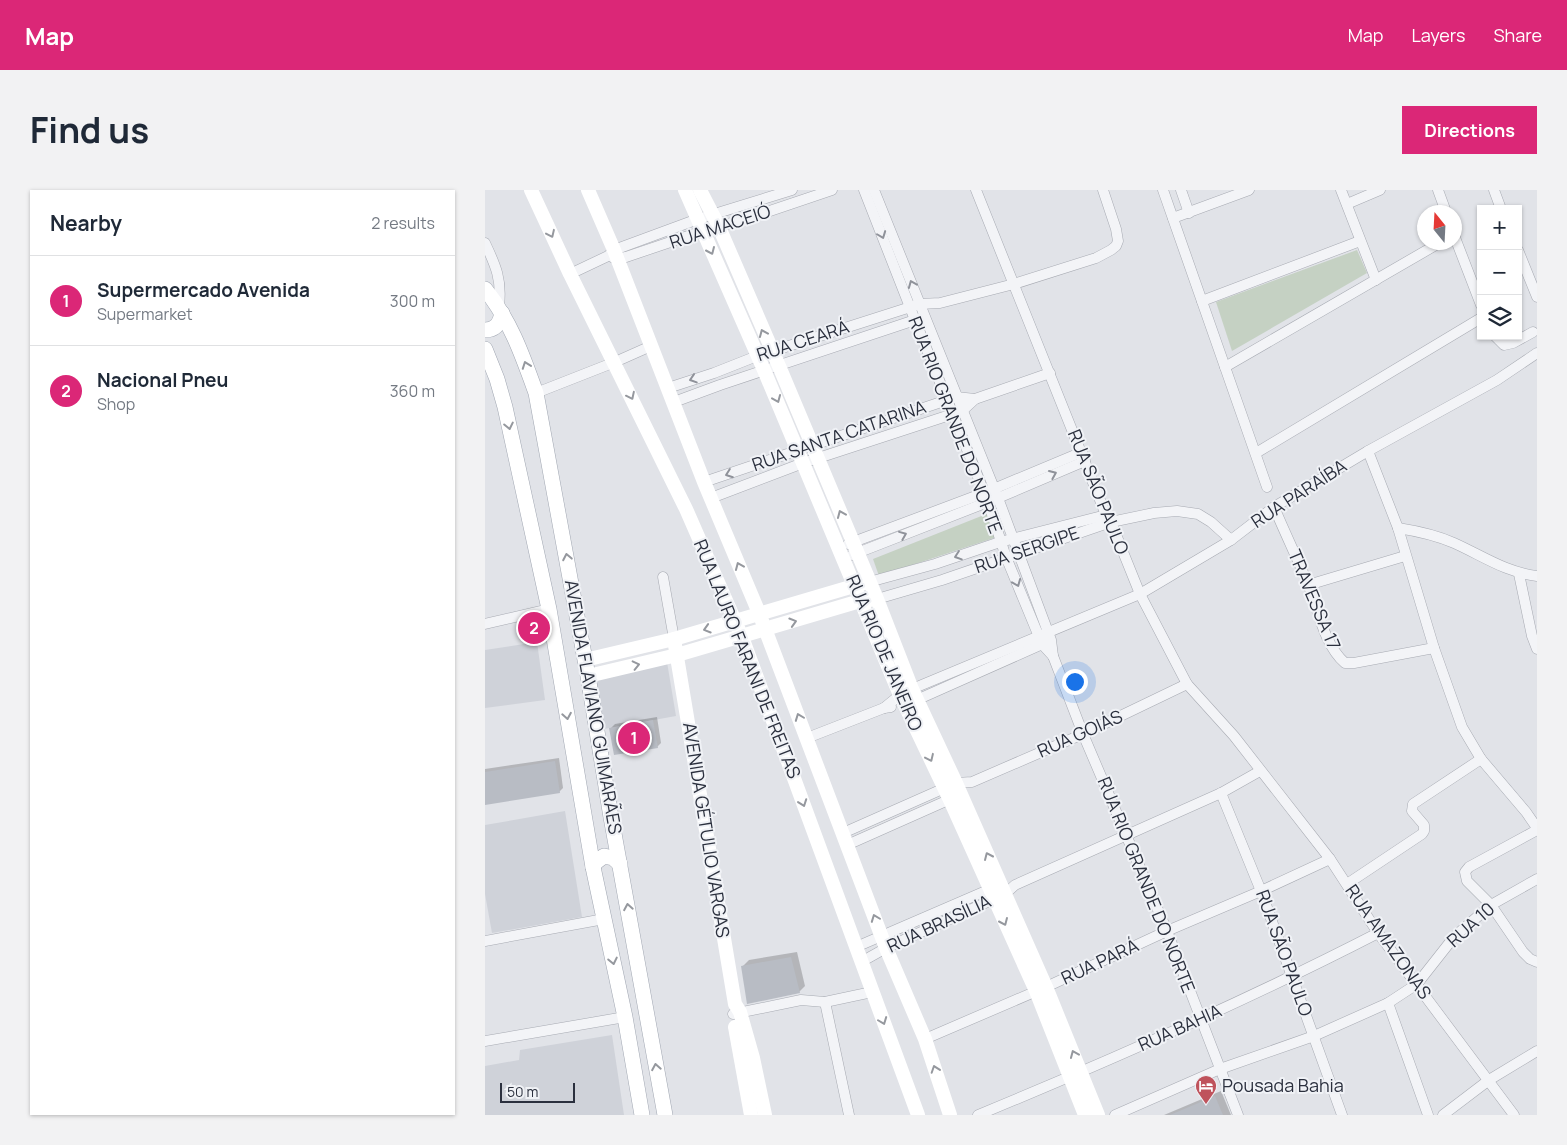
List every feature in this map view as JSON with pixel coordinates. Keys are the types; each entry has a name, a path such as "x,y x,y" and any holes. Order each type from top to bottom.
{"main road":[{"path":"485,330 491,330 498,326 493,301"},
{"name":"AVENIDA FLAVIANO GUIMARÃES","path":"493,301 520,348 536,393 665,1115"},
{"name":"AVENIDA FLAVIANO GUIMARÃES","path":"485,349 497,379 505,407 549,609 593,867 625,1017 642,1115"},
{"path":"585,822 599,828 606,825 611,817"},
{"path":"593,867 604,856 613,858 620,864"}],"street":[{"name":"RUA LAURO FARANI DE FREITAS","path":"531,190 570,274 686,509 742,637 918,1115"},
{"name":"RUA LAURO FARANI DE FREITAS","path":"588,190 759,613 884,942 925,1039 951,1115"},
{"name":"RUA RIO DE JANEIRO","path":"685,190 757,356 765,370 860,601 909,697 1001,890 1076,1075 1098,1115"},
{"name":"RUA RIO DE JANEIRO","path":"700,190 779,366 877,599 909,697"},
{"name":"RUA MACEIÓ","path":"715,221 747,204 793,190"},
{"path":"793,190 799,201"},
{"name":"RUA MACEIÓ","path":"570,274 613,255 700,225 715,221 752,218 832,190"},
{"name":"RUA RIO GRANDE DO NORTE","path":"864,190 915,306 926,316 934,353 991,495 1018,552 1044,638"},
{"name":"RUA RIO GRANDE DO NORTE","path":"874,190 915,306 915,320 934,353"},
{"name":"RUA SÃO PAULO","path":"976,190 1140,594 1187,684 1234,736 1260,771"},
{"name":"RUA CEARÁ","path":"668,388 771,351 915,306 940,304 1014,284 1096,258 1116,246 1118,241 1103,190"},
{"path":"1163,190 1267,487"},
{"path":"1181,190 1189,212"},
{"path":"1173,218 1249,190"},
{"path":"1341,190 1376,280"},
{"path":"1347,204 1380,190"},
{"path":"1437,190 1443,205"},
{"path":"1494,190 1500,205"},
{"path":"747,204 752,218"},
{"path":"1202,301 1360,241"},
{"name":"AVENIDA FLAVIANO GUIMARÃES","path":"485,243 497,269 501,291 493,301"},
{"path":"1225,367 1427,250"},
{"path":"1461,250 1477,295"},
{"path":"1522,260 1537,297"},
{"name":"RUA CEARÁ","path":"674,402 926,316 940,304"},
{"path":"1256,454 1477,320"},
{"path":"1522,338 1533,332"},
{"path":"1499,340 1504,345 1509,345 1518,340"},
{"path":"536,393 651,346"},
{"name":"RUA PARAÍBA","path":"1044,638 1059,628 1140,594 1231,540 1274,507 1368,451 1497,380 1537,353"},
{"path":"714,373 720,385"},
{"name":"RUA SANTA CATARINA","path":"705,482 749,467 801,456 818,458 957,412 975,399 1050,373"},
{"name":"RUA SANTA CATARINA","path":"711,498 754,482 801,456 812,445 951,398 975,399"},
{"path":"903,415 908,429"},
{"path":"1368,451 1397,528 1434,648 1462,727 1481,759 1526,812 1537,829 1466,869 1465,875 1467,881 1491,905 1523,952 1537,962"},
{"path":"841,553 991,495 1084,456"},
{"path":"749,467 754,482"},
{"name":"RUA RIO GRANDE DO NORTE","path":"991,495 1000,542 1053,656 1083,734 1128,836 1238,1115"},
{"name":"TRAVESSA 17","path":"1274,507 1308,585 1331,646 1338,657 1345,663 1354,663 1434,648"},
{"name":"RUA SERGIPE","path":"869,582 935,564 1012,538 1109,518 1177,511 1198,514 1211,522 1231,540"},
{"name":"RUA SERGIPE","path":"877,599 941,580 1109,518"},
{"path":"1397,528 1441,538 1519,574 1537,576"},
{"path":"1308,585 1405,556"},
{"path":"935,564 941,580"},
{"path":"1519,574 1532,636 1537,649"},
{"path":"663,577 674,639"},
{"path":"585,660 674,639 869,582"},
{"path":"588,676 677,655 860,601 877,599"},
{"path":"485,624 549,609"},
{"path":"807,738 885,708 1044,638"},
{"name":"AVENIDA GÉTULIO VARGAS","path":"674,639 736,1010 747,1059 765,1115"},
{"name":"RUA GOIÁS","path":"845,839 1083,734 1187,684"},
{"path":"1347,884 1422,834 1425,831 1424,826 1412,811 1413,804 1481,759"},
{"name":"RUA BRASÍLIA","path":"856,947 884,942 1128,836 1221,793 1260,771"},
{"name":"RUA AMAZONAS","path":"1260,771 1330,859 1378,933 1514,1115"},
{"name":"RUA SÃO PAULO","path":"1221,793 1261,891 1342,1115"},
{"name":"RUA PARÁ","path":"925,1039 1330,859"},
{"name":"RUA 10","path":"1115,1115 1220,1068 1314,1036 1388,1004 1417,984 1454,937 1491,905 1537,879"},
{"path":"485,941 604,919"},
{"name":"RUA BAHIA","path":"978,1115 1076,1075 1201,1019 1292,977 1378,933"},
{"name":"RUA BRASÍLIA","path":"861,962 884,942"},
{"path":"736,1010 801,1000 825,1002 872,992"},
{"path":"825,1002 849,1115"},
{"path":"1388,1004 1428,1115"},
{"path":"485,1041 625,1017"},
{"path":"1443,1115 1489,1080 1537,1051"},
{"name":"AVENIDA GÉTULIO VARGAS","path":"747,1059 751,1115"},
{"name":"RUA RIO DE JANEIRO","path":"1076,1075 1085,1115"}],"shaded area":[{"path":"537,642 545,700 485,708 485,650"},
{"path":"667,662 676,716 604,729 595,677"},
{"path":"565,811 582,917 492,933 485,894 485,825"},
{"path":"612,1035 624,1115 485,1115 485,1066 519,1060 520,1050"}],"green space":[{"path":"1357,250 1367,273 1232,351 1216,302"},
{"path":"989,513 997,537 879,576 873,559"}],"building":[{"path":"537,619 542,634 530,637 525,622"},
{"path":"653,720 658,748 614,755 609,728"},
{"path":"555,761 560,793 485,805 485,772"},
{"path":"791,957 800,993 747,1004 741,966"},
{"name":"Pousada Bahia","path":"1215,1096 1223,1115 1170,1115"}],"place":[{"name":"Nacional Pneu","path":"534,628"},
{"name":"Supermercado Avenida","path":"634,738"},
{"name":"Pousada Bahia","path":"1206,1105"}]}
